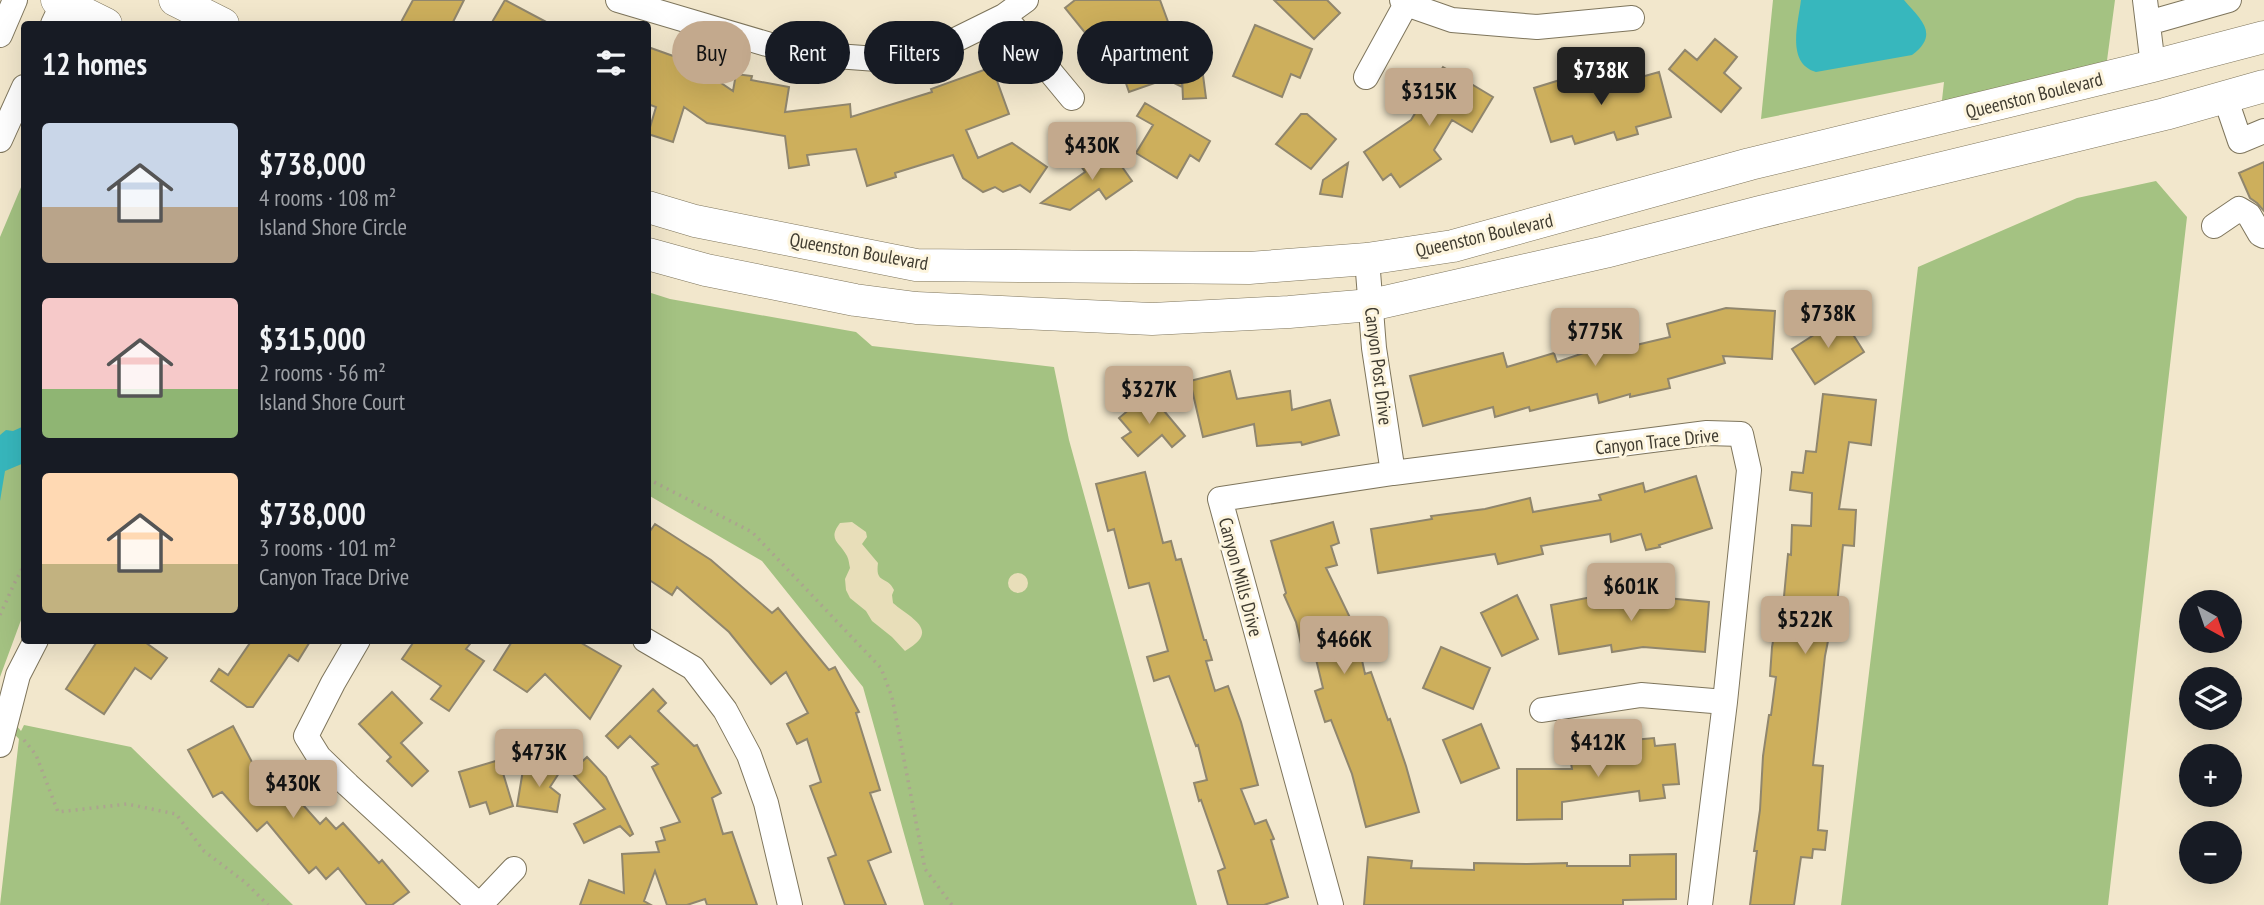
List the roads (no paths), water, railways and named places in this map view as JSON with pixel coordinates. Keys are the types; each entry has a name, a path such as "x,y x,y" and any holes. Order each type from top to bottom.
{"main road":[{"path":"175,0 217,21"},
{"path":"60,7 98,21"},
{"name":"Queenston Boulevard","path":"651,207 695,221 916,265 1249,268 1367,259 1453,246 1749,164 2264,37"},
{"path":"2153,66 2165,114"},
{"path":"651,255 706,270 787,287 916,308 1152,319 1289,312 1371,304 1605,252 2165,114 2264,86"},
{"path":"1749,164 1760,212"},
{"path":"916,265 916,308"}],"street":[{"path":"0,35 15,0"},
{"path":"624,1 777,47 877,60 933,51 1004,16 1026,0"},
{"path":"2153,66 2146,12 2230,0"},
{"path":"1366,77 1404,2 1452,20 1537,27 1632,18"},
{"path":"1004,16 1072,98"},
{"path":"0,139 21,94"},
{"path":"2225,97 2240,141 2264,131"},
{"path":"2214,226 2239,209 2249,215 2264,236"},
{"name":"Canyon Post Drive","path":"1367,259 1374,348 1393,473"},
{"name":"Canyon Trace Drive","path":"1393,473 1707,433 1741,434 1749,470 1725,702 1700,905"},
{"name":"Canyon Mills Drive","path":"1331,905 1220,499 1393,473"},
{"path":"2,732 18,675 34,644"},
{"path":"356,644 306,736 319,757 479,905 514,869"},
{"path":"651,644 693,668 725,710 749,755 766,803 790,905"},
{"path":"1542,710 1641,695 1725,702"}],"water":[{"path":"1801,0 1904,0 1925,27 1925,40 1912,55 1816,72 1807,67 1797,52"},
{"path":"21,427 21,464 5,471 0,501 0,435 6,430 13,431"}]}
